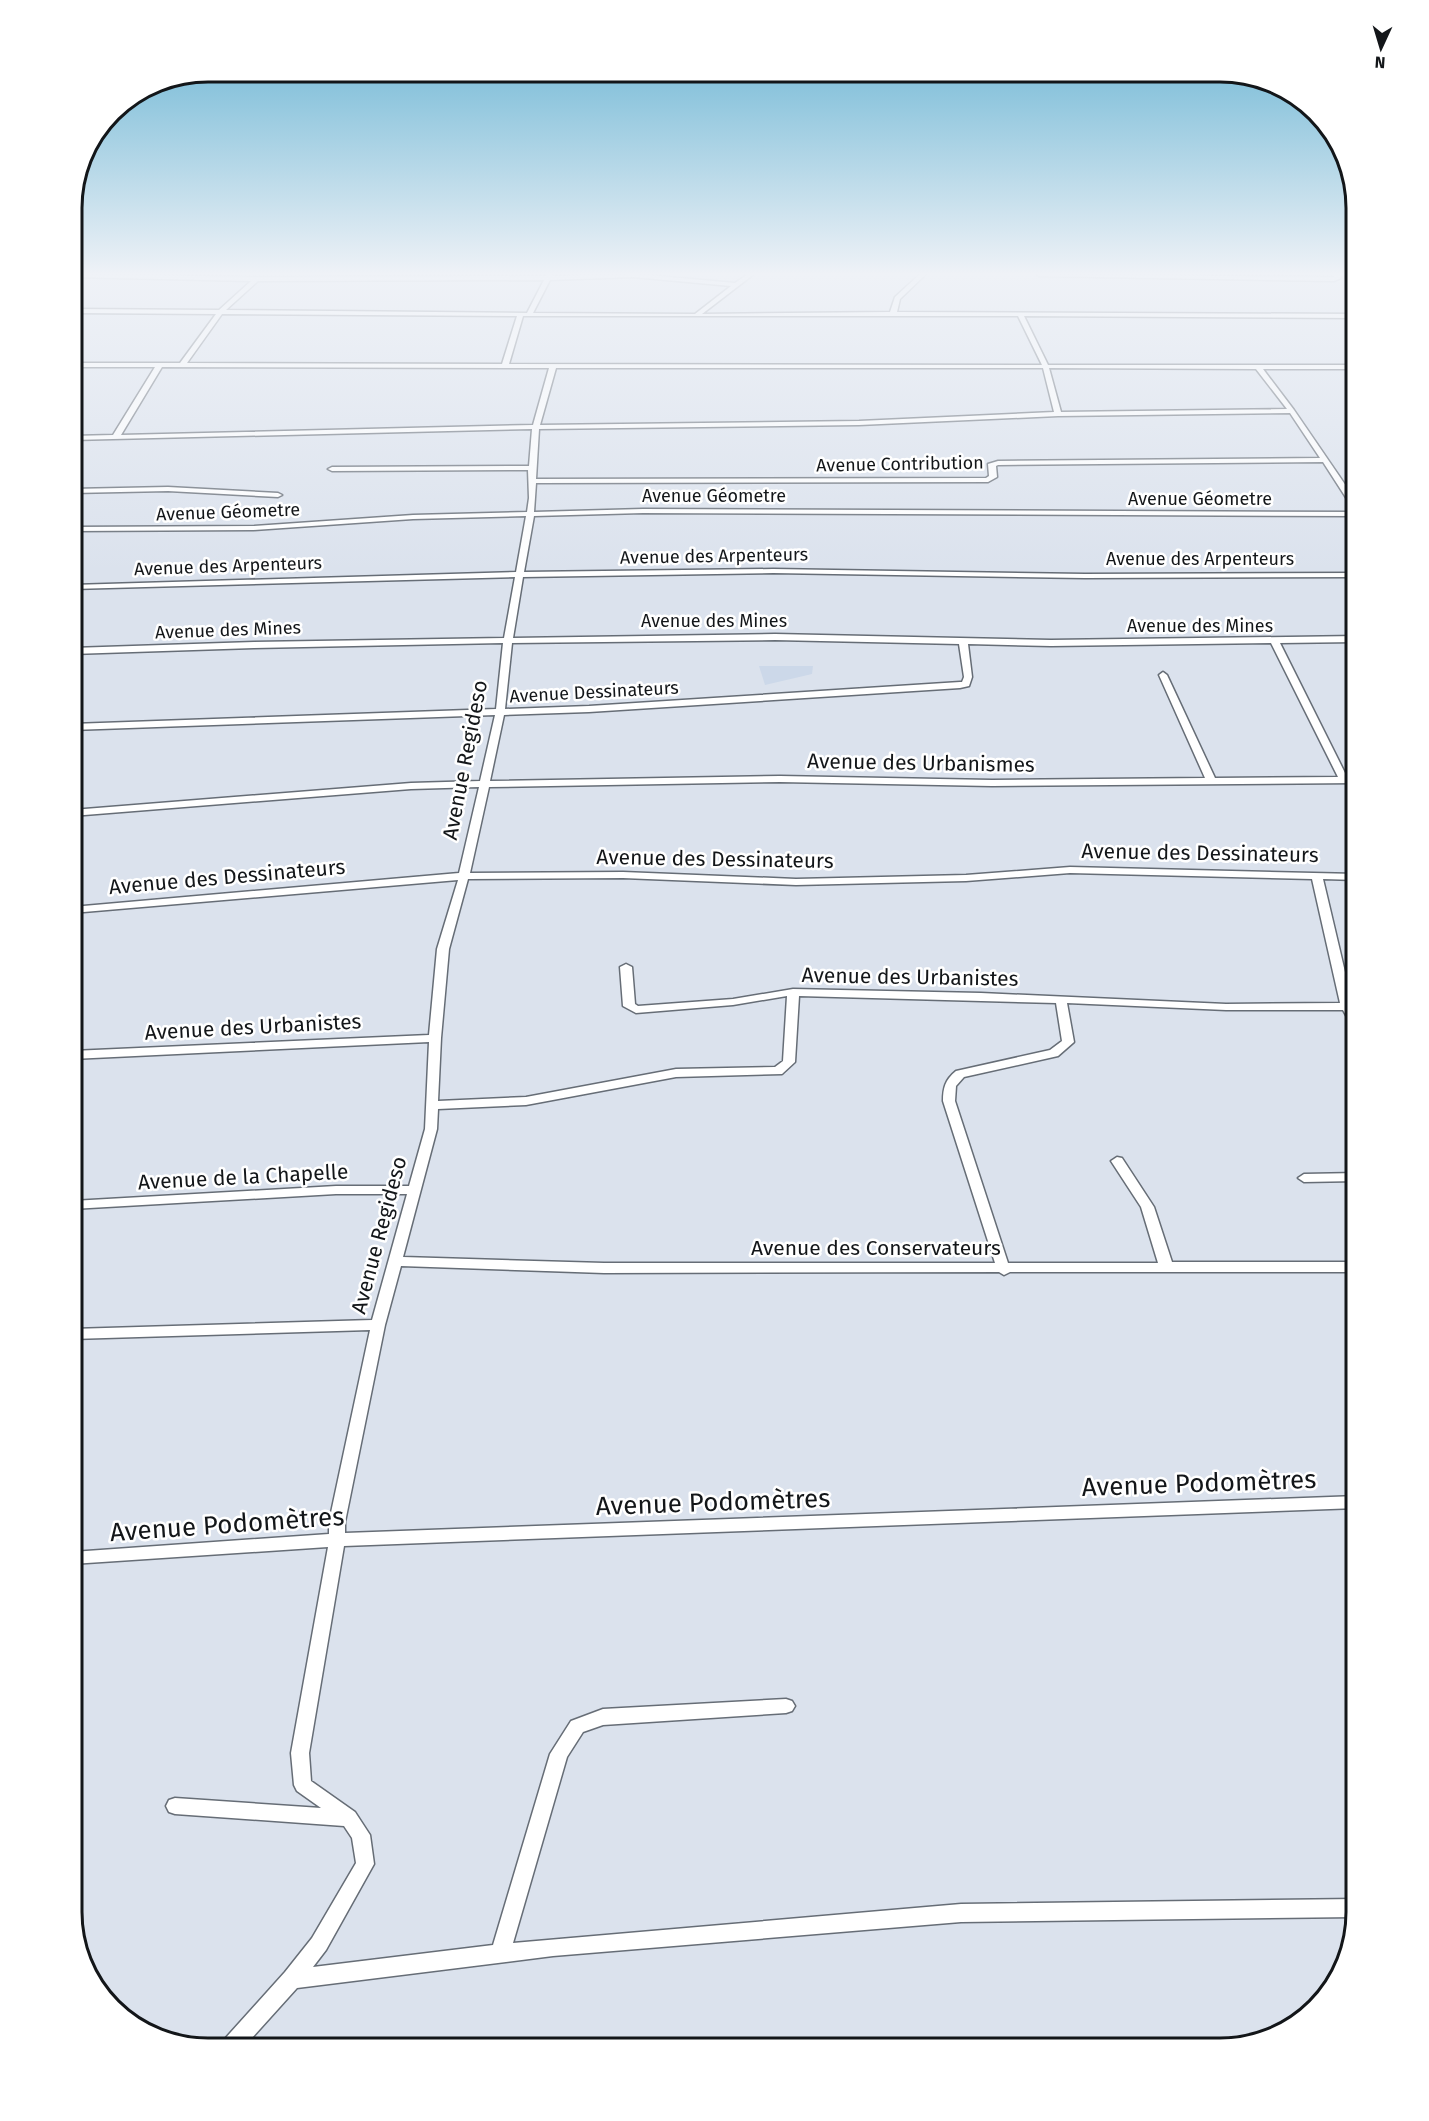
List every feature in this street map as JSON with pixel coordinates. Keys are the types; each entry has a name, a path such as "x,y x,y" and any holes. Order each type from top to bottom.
{"street":[{"path":"114,438 155,373"},
{"name":"Avenue Regideso","path":"239,2038 320,1944 365,1864 361,1835 349,1818 303,1785 300,1752 337,1540 337,1521 378,1325 431,1129 434,1105 435,1038 443,948 464,876 500,713 508,640 531,514 536,427 551,373"},
{"path":"1048,373 1058,414"},
{"path":"1262,373 1292,411 1346,492"},
{"path":"83,438 536,427 859,423 1058,414 1292,411"},
{"name":"Avenue Contribution","path":"532,481 988,480 992,478 992,464 998,463 1325,460"},
{"path":"332,469 532,468"},
{"path":"83,491 168,489 278,495"},
{"name":"Avenue Géometre","path":"83,530 263,527 393,518 722,510 897,513 1346,514"},
{"name":"Avenue des Arpenteurs","path":"83,587 519,574 773,571 1084,576 1346,575"},
{"name":"Avenue des Mines","path":"83,651 508,640 775,637 963,641 1275,642 1346,639"},
{"name":"Avenue Dessinateurs","path":"83,727 500,713 749,700 960,685 966,684 968,677 963,641"},
{"path":"1275,642 1344,780"},
{"path":"1163,675 1211,781"},
{"name":"Avenue des Urbanismes","path":"484,784 780,779 992,783 1344,780"},
{"path":"83,812 400,787 484,784"},
{"name":"Avenue des Dessinateurs","path":"83,909 464,876 623,876 796,882 966,878 1070,870 1346,877"},
{"path":"1317,876 1346,1002"},
{"path":"626,967 629,1006 636,1010 733,1002 793,992"},
{"name":"Avenue des Urbanistes","path":"434,1105 526,1101 676,1073 762,1072 784,1069 789,1062 793,992 1061,999 1235,1008 1346,1006"},
{"path":"1004,1269 949,1101 949,1088 952,1080 960,1074 1054,1053 1062,1049 1068,1042 1061,999"},
{"name":"Avenue des Urbanistes","path":"83,1055 435,1038"},
{"path":"1117,1161 1147,1207 1167,1268"},
{"path":"1304,1178 1346,1176"},
{"name":"Avenue de la Chapelle","path":"82,1204 336,1190 416,1190"},
{"name":"Avenue des Conservateurs","path":"395,1261 604,1268 1346,1267"},
{"path":"82,1334 378,1325"},
{"name":"Avenue Podomètres","path":"82,1557 337,1540 1346,1502"},
{"path":"500,1954 552,1773 559,1754 577,1726 603,1717 786,1706"},
{"path":"175,1806 349,1818"},
{"path":"292,1979 662,1937 961,1913 1346,1908"}],"shaded area":[{"path":"759,666 813,666 812,674 765,685"}]}
